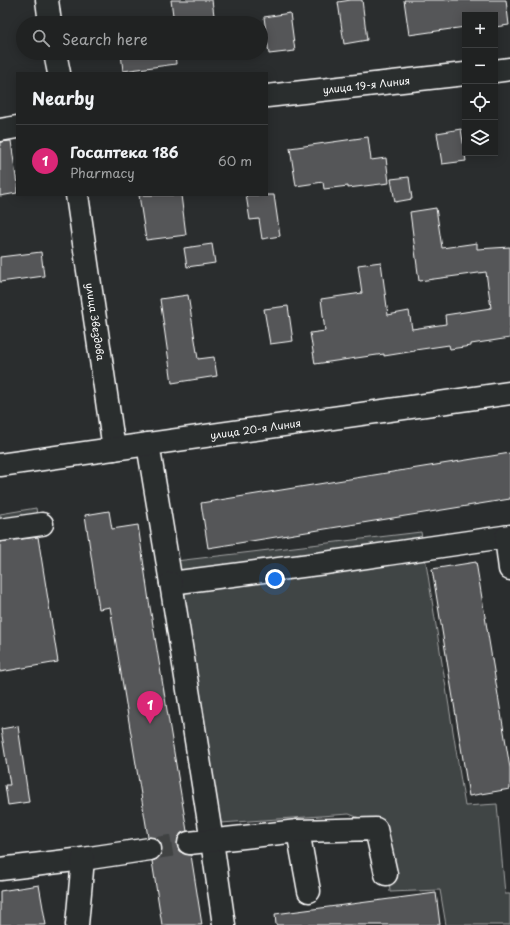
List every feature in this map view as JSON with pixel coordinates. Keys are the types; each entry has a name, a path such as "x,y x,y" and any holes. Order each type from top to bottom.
{"street":[{"path":"47,0 49,16"},
{"path":"56,60 59,72"},
{"path":"498,71 510,69"},
{"name":"улица 19-я Линия","path":"268,96 462,74"},
{"path":"0,130 16,127"},
{"name":"улица Звездова","path":"77,196 114,448"},
{"name":"улица 20-я Линия","path":"0,464 510,392"},
{"path":"148,444 212,841 224,925"},
{"path":"0,530 42,524"},
{"path":"171,583 508,537 510,568"},
{"path":"189,844 298,831 376,829 386,874"},
{"path":"298,831 309,891"},
{"path":"0,869 150,849"},
{"path":"77,925 83,859"}],"shaded area":[{"path":"36,508 40,535 0,541 0,514"},
{"path":"421,532 465,806 497,804 505,894 510,894 510,925 446,925 440,890 390,892 386,828 349,814 221,823 176,561"}],"building":[{"path":"171,0 212,0 214,16 173,16"},
{"path":"362,0 367,40 344,44 338,2"},
{"path":"404,0 506,0 509,25 498,27 498,12 462,12 462,27 409,35"},
{"path":"290,13 295,51 269,54 268,16"},
{"path":"122,60 176,60 176,64 123,71"},
{"path":"461,129 462,156 465,156 466,161 442,164 437,133"},
{"path":"368,137 371,160 386,158 389,183 348,188 348,186 324,189 323,182 296,186 290,148"},
{"path":"11,141 16,178 16,193 0,196 0,142"},
{"path":"409,177 412,199 395,202 391,179"},
{"path":"274,195 280,236 262,239 259,219 250,220 246,196"},
{"path":"139,196 181,196 186,235 146,240"},
{"path":"436,208 442,248 477,243 477,249 510,247 510,338 450,349 449,345 384,356 384,354 315,364 310,333 325,331 321,299 362,293 358,265 381,262 388,315 409,311 412,329 446,324 445,315 491,308 486,272 419,281 410,212"},
{"path":"212,244 215,263 187,267 184,248"},
{"path":"41,252 44,276 0,282 0,257"},
{"path":"188,295 198,359 214,357 217,376 172,383 160,299"},
{"path":"288,306 293,341 270,344 264,309"},
{"path":"510,453 510,499 208,548 201,503"},
{"path":"109,511 112,529 138,525 187,831 181,833 178,838 177,845 179,851 184,854 191,855 202,925 162,925 152,861 157,859 161,854 162,847 160,842 155,838 148,837 110,607 99,609 85,515"},
{"path":"38,537 58,662 0,672 0,542"},
{"path":"476,562 510,768 510,789 469,796 432,569"},
{"path":"18,726 29,802 8,805 5,785 10,785 1,729"},
{"path":"39,885 46,925 0,925 0,891"},
{"path":"436,893 440,925 276,925 275,914"}],"tunnel":[{"path":"150,849 189,843"}],"place":[{"name":"Госаптека 186","path":"150,724"}]}
